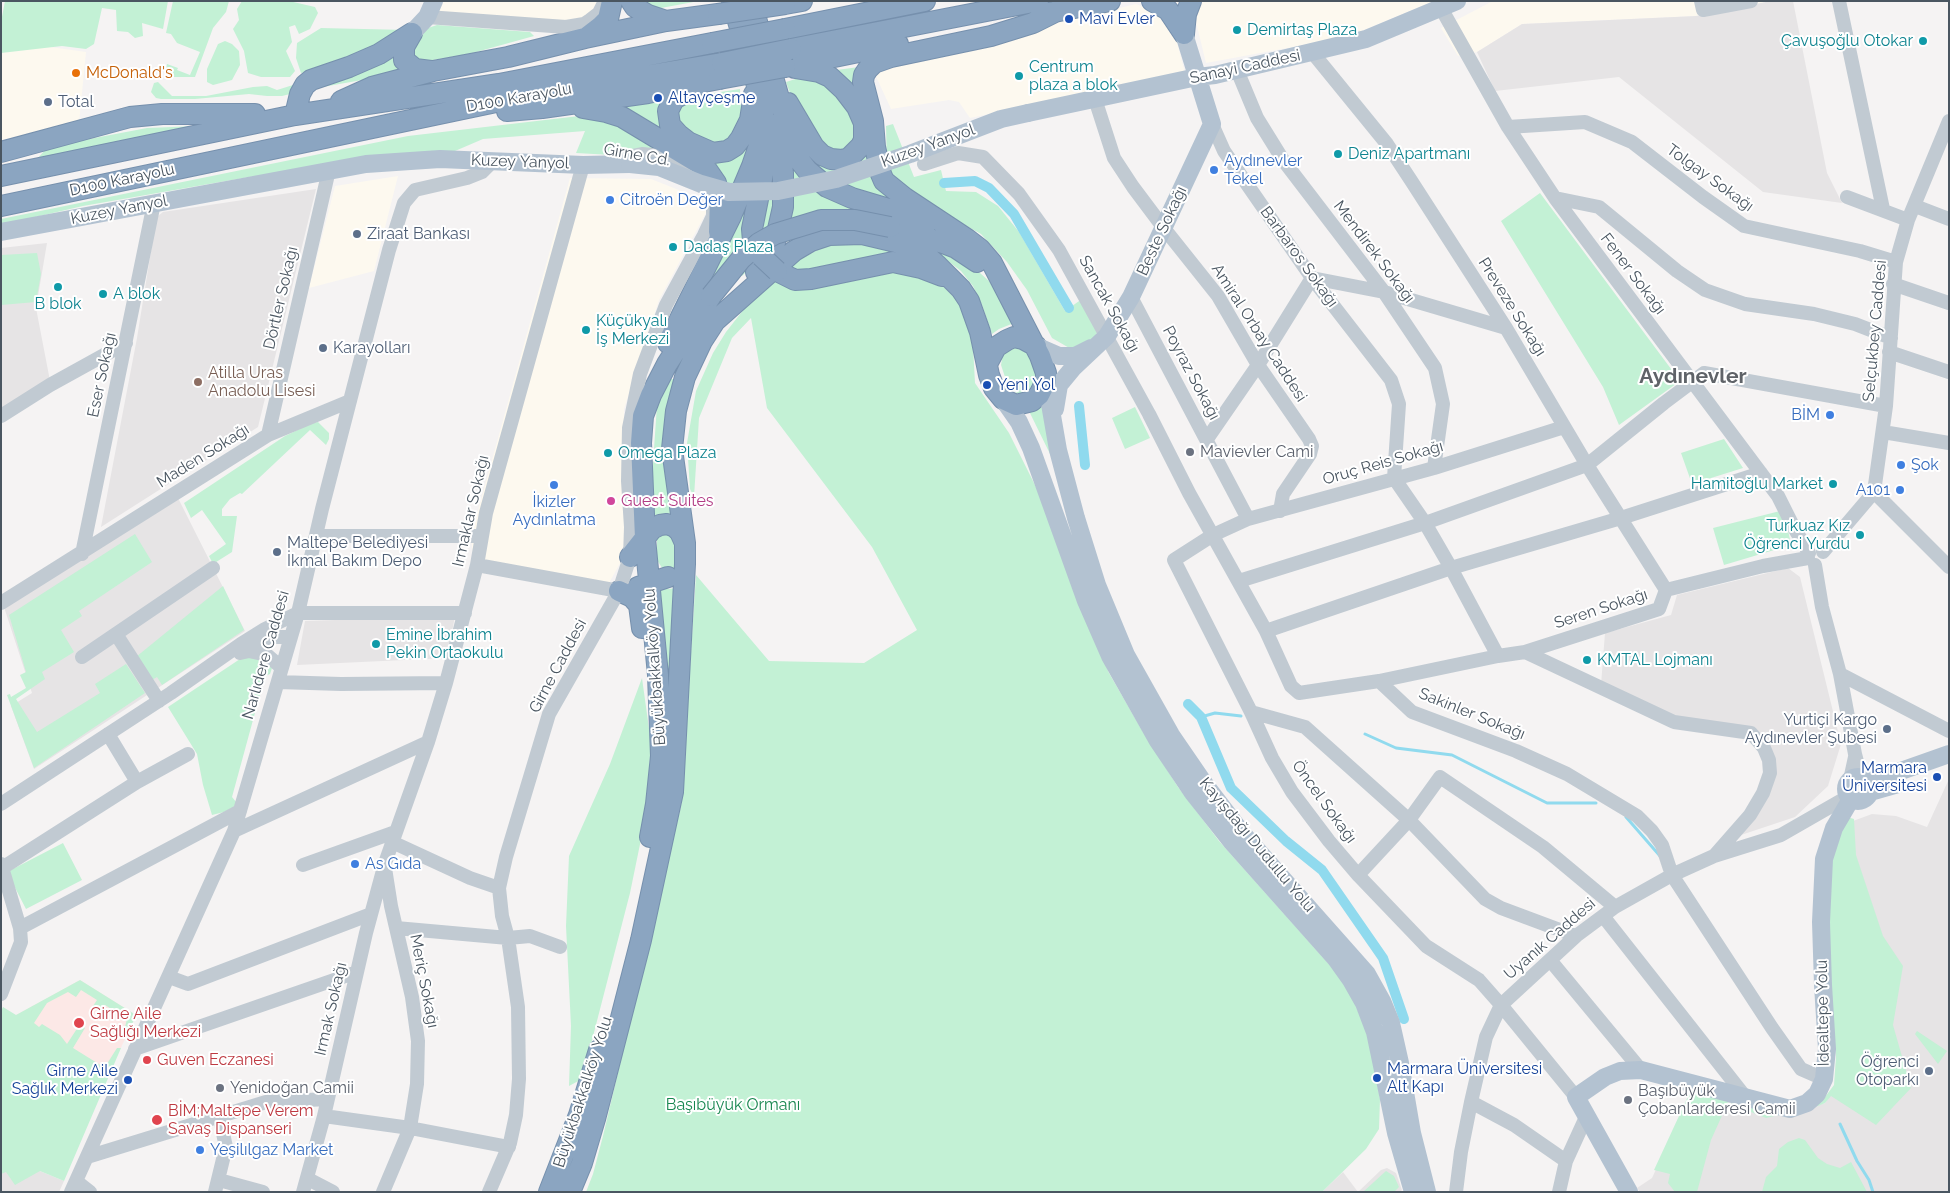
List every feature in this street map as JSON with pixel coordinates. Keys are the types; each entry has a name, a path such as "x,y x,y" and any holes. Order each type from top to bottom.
{"highway":[{"path":"585,38 600,28 608,19 612,1"},
{"path":"631,1 648,15 666,22"},
{"path":"419,117 542,108 648,93 721,71 776,69 819,72 830,77 844,90 857,107 864,123 864,140 857,152 849,158 842,160 831,159 822,155 814,148 776,69 751,1"},
{"name":"D100 Karayolu","path":"1,176 321,110 498,84 785,30 926,1"},
{"path":"721,71 679,94 670,105 668,112 670,124 679,135 695,146 713,153 727,151 735,146 741,138 776,69 1038,1"},
{"path":"776,69 1110,1"},
{"path":"1152,1 1168,10 1184,34"},
{"path":"1184,34 1186,14 1192,1"},
{"path":"321,110 372,87 433,71 508,57 585,38 725,8 792,2"},
{"path":"725,8 776,69 792,143 800,161 814,178 827,187 852,198 954,230"},
{"path":"715,321 794,251 811,241 829,235 862,234 900,243 928,256 953,280 969,301 975,315 989,375 994,388 1003,398 1016,405 1032,401 1039,395 1046,381 1046,373 1036,346 992,263 980,250 954,230 905,198 884,181 875,147 873,121 864,92 864,75 874,63 891,57 991,36 1033,23 1057,12"},
{"path":"412,33 404,48 404,60 415,69 433,71"},
{"path":"1,152 130,117 162,114 295,115 300,94 305,85 311,80 349,68 379,54 412,33"},
{"path":"776,69 763,114 765,164 752,230 753,241 761,256 776,271 788,278 803,280 823,278 893,262 921,268 953,280"},
{"path":"619,591 649,577 668,577 685,564 685,543 674,466 673,431 676,411 685,377 702,341 715,321 774,247 783,207 784,187 775,105 776,69"},
{"name":"D100 Karayolu","path":"1,206 520,97 721,71"},
{"path":"542,108 586,108 622,117 705,167 711,174 720,197 718,239"},
{"path":"651,395 671,334 731,216 764,131"},
{"name":"Büyükbakkalköy Yolu","path":"549,1192 579,1115 596,1063 647,856 656,804 660,756 658,675 646,538 641,443 643,416 651,395 671,357 711,296 741,258 759,243 775,234 821,220 855,220 890,227 956,248 986,269 1008,293"},
{"path":"987,364 996,347 1014,337 1023,339 1036,346"},
{"path":"630,557 652,529 667,524 675,527 680,532 685,543"},
{"name":"Büyükbakkalköy Yolu","path":"570,1192 582,1163 595,1120 641,940 673,792 685,564"},
{"path":"619,591 632,597 639,605 659,717"}],"main road":[{"name":"Sanayi Caddesi","path":"1028,114 1237,70 1366,39 1449,5"},
{"path":"412,33 431,9"},
{"name":"Barbaros Sokağı","path":"1184,34 1212,124"},
{"name":"Kuzey Yanyol","path":"1,232 366,164 440,159 583,165 630,164 659,167 701,184 730,192 778,191 836,180 1001,119 1028,114"},
{"name":"Beste Sokağı","path":"1058,450 1056,410 1059,385 1104,340 1131,297 1212,124"},
{"path":"1036,346 1059,356 1075,356 1104,340"},
{"name":"Kayışdağı Dudullu Yolu","path":"1046,381 1058,450 1076,518 1097,585 1126,655 1171,735 1218,802 1242,832 1367,974 1382,1000 1391,1023 1400,1062 1412,1133 1426,1192"},
{"name":"Kayışdağı Dudullu Yolu","path":"1003,398 1019,422 1031,448 1086,601 1110,656 1158,741 1193,792 1231,841 1336,959 1352,980 1364,1003 1375,1032 1396,1134 1412,1192"},
{"path":"1856,787 1949,754"},
{"path":"1856,787 1949,765"},
{"name":"İdealtepe Yolu","path":"1576,1097 1605,1077 1620,1071 1641,1070 1790,1109 1807,1103 1817,1094 1824,1078 1827,1049 1823,986 1821,894 1824,859 1834,828 1856,787"},
{"path":"1576,1097 1629,1192"}],"street":[{"path":"431,9 566,27 584,24 598,14 606,1"},
{"path":"1701,1 1703,10 1751,1"},
{"path":"1838,1 1883,209"},
{"name":"Fener Sokağı","path":"1449,5 1508,127 1555,198 1778,496 1793,526 1815,555"},
{"name":"Preveze Sokağı","path":"1312,52 1387,144 1506,328 1587,465 1666,590"},
{"name":"Mendirek Sokağı","path":"1237,70 1257,118 1282,160 1384,292 1435,368 1443,404 1434,468"},
{"name":"Amiral Orbay Caddesi","path":"1095,99 1114,158 1163,227 1218,296 1258,365 1309,439 1312,446 1310,454 1283,494 1280,511"},
{"name":"Tolgay Sokağı","path":"1508,127 1585,122 1632,142 1744,226 1860,251 1896,262"},
{"name":"Selçukbey Caddesi","path":"1874,492 1886,406 1896,262 1908,220 1949,122"},
{"name":"Barbaros Sokağı","path":"1212,124 1224,151 1312,278 1391,380 1399,404 1394,478"},
{"name":"Sancak Sokağı","path":"924,164 958,153 983,157 1019,194 1059,250 1104,340 1266,631 1291,686 1299,692 1379,681"},
{"name":"Girne Caddesi","path":"489,1192 509,1146 516,1115 519,1045 518,1007 499,888 506,857 549,714 619,591 630,557 629,428 640,374 666,304 710,224 714,209 709,183 700,174 688,167 666,158 642,154 583,165"},
{"name":"Narlıdere Caddesi","path":"73,1186 170,977 234,831 298,613 389,250 404,203 415,190 467,178 482,172 492,162"},
{"name":"Irmaklar Sokağı","path":"384,863 428,742 446,683 477,565 488,503 583,165"},
{"name":"Dörtler Sokağı","path":"268,435 330,170"},
{"path":"1846,196 1908,220"},
{"path":"1555,198 1599,207 1676,270 1705,290 1745,304 1814,314 1855,324 1890,345 1949,372"},
{"name":"Eser Sokağı","path":"82,554 154,203"},
{"path":"1915,206 1949,219"},
{"path":"1207,439 1258,365 1312,278 1384,292 1506,328"},
{"path":"1894,284 1949,303"},
{"name":"Poyraz Sokağı","path":"1131,297 1248,519"},
{"path":"1,416 50,385 126,343"},
{"path":"1239,581 1425,523 1587,465 1704,373 1886,406"},
{"name":"Maden Sokağı","path":"1,603 82,554 268,435 350,401"},
{"name":"Oruç Reis Sokağı","path":"1213,535 1248,519 1434,468 1564,427"},
{"path":"1883,432 1949,443"},
{"path":"1266,631 1452,568 1621,518 1761,473"},
{"path":"1394,478 1425,523 1452,568 1498,656"},
{"path":"1763,566 1815,555 1874,492 1949,567"},
{"path":"1778,496 1815,555 1822,607 1840,674 1855,754 1856,787"},
{"path":"1763,566 1797,551 1799,545 1793,526"},
{"name":"Öncel Sokağı","path":"1213,535 1174,560 1251,712 1272,758 1292,792 1329,841 1358,875 1426,946 1479,980 1576,1097"},
{"path":"316,536 482,536"},
{"path":"593,585 614,575 630,557"},
{"path":"477,565 619,591"},
{"name":"Seren Sokağı","path":"1525,652 1659,609 1666,590 1763,566"},
{"path":"82,657 212,568"},
{"path":"1,804 227,656 265,629 298,613 465,613"},
{"path":"116,634 159,701"},
{"path":"227,656 270,637 291,637"},
{"path":"227,656 249,651 257,652 267,655 282,668"},
{"path":"1525,652 1667,719 1682,724 1742,731 1750,733 1759,741 1769,760 1770,774 1763,793 1750,814 1714,856"},
{"name":"Sakinler Sokağı","path":"1379,681 1525,652"},
{"path":"1840,674 1949,731"},
{"name":"Sakinler Sokağı","path":"1379,681 1412,712 1516,751 1567,774 1637,816 1652,831 1662,845 1672,875 1801,1068 1824,1078"},
{"path":"278,682 341,684 446,683"},
{"path":"1251,712 1305,727 1409,820 1485,899 1501,908 1576,936"},
{"path":"108,734 137,782"},
{"path":"234,831 428,742"},
{"path":"1,994 21,942 20,928 2,866 137,782 188,754"},
{"path":"1358,875 1409,820 1440,777 1543,847 1615,907"},
{"name":"Uyanık Caddesi","path":"1456,1192 1461,1152 1486,1036 1501,1005 1576,936 1615,907 1672,875 1714,856 1781,835 1825,809 1856,787"},
{"path":"20,928 240,811"},
{"path":"303,865 393,837 470,878 499,888"},
{"name":"Irmak Sokağı","path":"305,1185 324,1116 384,863"},
{"name":"Meriç Sokağı","path":"383,1192 410,1128 417,1084 418,1042 412,997 396,928 384,863"},
{"path":"170,977 188,984 371,914"},
{"path":"1603,916 1747,1099"},
{"path":"396,928 508,938 530,936 560,947"},
{"path":"1550,960 1641,1070"},
{"path":"135,1049 357,972"},
{"path":"87,1157 266,1102 328,1099"},
{"path":"1471,1102 1514,1126 1566,1161"},
{"path":"219,1115 226,1147 217,1186 262,1192"},
{"path":"1559,1192 1566,1161 1587,1115"},
{"path":"324,1116 410,1128 509,1146"},
{"path":"305,1185 333,1192"},
{"path":"73,1186 90,1192"}],"shaded area":[{"path":"428,1 600,1 583,25 430,15"},
{"path":"1201,1 1434,1 1347,37 1206,63 1196,22"},
{"path":"1493,1 1771,1 1696,16 1522,24 1477,52 1458,56 1441,28"},
{"path":"1771,1 1793,1 1827,173 1842,203 1763,192 1619,77 1495,91 1477,52 1522,24 1696,16"},
{"path":"1136,4 1161,14 1174,31 1185,73 970,118 959,102 949,100 891,109 874,72 894,61"},
{"path":"1,40 86,52 79,123 1,140"},
{"path":"398,176 374,271 309,288 335,186"},
{"path":"570,178 651,179 699,198 708,209 659,300 624,409 625,554 603,594 474,569 471,536"},
{"path":"316,189 258,427 101,527 158,216 163,212"},
{"path":"47,243 36,308 51,386 1,417 1,248"},
{"path":"178,498 245,631 34,769 11,706 32,693 4,607"},
{"path":"1788,568 1800,577 1841,744 1828,786 1795,817 1735,837 1771,778 1763,741 1676,719 1601,685 1605,633 1671,615 1677,595"},
{"path":"455,616 447,658 297,665 305,621"},
{"path":"1949,779 1949,1192 1640,1192 1637,1188 1652,1178 1692,1091 1726,1103 1736,1099 1792,1113 1825,1103 1837,1084 1853,821 1872,814 1896,816 1927,827"},
{"name":"Girne Aile Sağlığı Merkezi","path":"80,980 136,1015 107,1078 16,1015"},
{"path":"1387,1168 1396,1173 1402,1190 1400,1192 1358,1192 1381,1170"},
{"path":"6,1171 40,1171 64,1181 59,1192 1,1192 1,1174"},
{"path":"1343,1172 1358,1192 1322,1192"}],"green space":[{"path":"5,1 168,1 163,29 142,23 143,36 135,38 128,32 117,31 116,10 102,8 94,44 86,49 62,46 1,53 1,22"},
{"path":"173,1 229,1 226,12 213,28 195,77 165,77 167,64 190,75 200,52 177,43 171,34 166,33"},
{"path":"242,1 289,1 315,7 318,13 310,29 299,34 295,25 289,27 292,42 286,51 295,71 290,77 261,77 248,73 244,51 233,29 239,20 237,9"},
{"path":"637,1 699,1 650,10"},
{"path":"437,25 530,32 534,36 469,54 421,62 413,56 414,43 428,28"},
{"path":"321,28 407,30 345,64 301,73 296,58 297,43"},
{"path":"225,41 232,44 239,51 240,65 232,80 213,85 207,82 207,69 218,44"},
{"path":"391,51 407,72 317,88"},
{"path":"859,67 862,104 829,71"},
{"path":"811,74 852,107 859,133 849,153 828,153 795,107 786,82"},
{"path":"158,82 172,96 206,96 267,86 277,90 293,85 294,93 282,96 249,94 195,99 161,99 156,98 151,92 154,83"},
{"path":"740,89 742,125 721,149 677,127 677,108 701,95"},
{"path":"665,99 679,145 606,107"},
{"path":"588,115 608,118 682,159 576,153 585,131 483,139 448,154 249,177 83,206 1,225 1,219 408,136"},
{"path":"893,124 914,177 941,170 946,191 976,192 998,206 1019,232 1065,311 1082,299 1100,329 1090,343 1071,349 1052,338 1027,290 1007,262 981,234 900,189 887,169 886,126"},
{"path":"197,126 38,158 45,150 84,140 147,128"},
{"path":"795,129 816,158 830,169 842,169 869,142 915,212 854,192 816,170"},
{"path":"749,135 755,142 727,215 707,159"},
{"path":"788,152 816,191 840,204 874,212 802,235 784,243"},
{"path":"773,154 776,220 767,248 760,224"},
{"path":"756,179 754,264 742,276 729,261 707,291 703,289"},
{"path":"1540,193 1680,381 1619,425 1603,387 1501,221"},
{"path":"922,241 971,265 989,281 1014,323 992,334 973,286 961,271"},
{"path":"862,242 905,257 803,273 788,266 830,243"},
{"path":"37,253 41,274 36,302 1,305 1,255"},
{"name":"Başıbüyük Ormanı","path":"890,272 913,272 941,284 957,300 968,325 973,346 975,383 1009,433 1047,509 1078,603 1109,673 1178,787 1219,841 1335,971 1351,994 1368,1036 1380,1099 1379,1129 1366,1149 1322,1192 586,1192 603,1136 681,806 696,575 769,661 864,663 917,630 872,547 767,408 751,318 732,338 699,418 694,497 690,489 687,443 696,391 713,353 726,332 748,304 773,281 790,286"},
{"path":"1007,347 1026,347 1039,377 1033,388 1024,394 1017,393 1012,389 1005,377 1001,365 1003,353"},
{"path":"667,377 675,380 672,513 652,516 652,478 657,405"},
{"path":"1043,401 1052,458 1028,409"},
{"path":"1135,407 1150,438 1125,449 1112,418"},
{"path":"318,422 329,433 326,445 310,430 242,494 240,493 230,499 222,509 222,516 237,516 232,552 213,564 209,556 226,544 202,510 191,518 184,503 285,436"},
{"path":"1724,439 1743,468 1692,484 1681,453"},
{"path":"1784,510 1791,545 1724,565 1713,528"},
{"path":"135,534 152,562 79,611 82,616 61,630 74,652 42,672 45,679 16,699 37,732 100,693 95,684 126,664 145,693 34,768 7,695 10,694 11,697 26,688 20,675 26,672 9,615"},
{"path":"663,534 670,534 677,540 677,565 673,570 664,571 657,560 657,539"},
{"path":"223,586 244,630 162,685 157,677 152,680 136,657"},
{"path":"658,587 675,588 671,723"},
{"path":"250,657 268,661 272,668 270,674 265,676 232,797 237,803 234,807 224,812 212,815 203,785 197,754 168,707 240,659"},
{"path":"642,678 651,743 646,815 630,893 582,1079 569,1086 571,1026 566,926 569,856 610,764"},
{"path":"1844,816 1854,819 1856,855 1883,936 1903,966 1893,1025 1911,1088 1876,1125 1831,1096 1825,1103 1818,1106 1766,1118 1731,1104 1736,1099 1816,1103 1825,1097 1834,1085 1836,1057 1831,997 1827,879"},
{"path":"63,843 82,880 26,909 7,872"},
{"path":"80,980 136,1015 129,1031 125,1027 127,1019 105,1005 101,1011 93,1006 97,1000 81,990 76,997 68,992 47,1003 34,1023 39,1027 42,1024 60,1035 67,1044 80,1024 85,1028 73,1048 102,1066 105,1067 117,1048 121,1048 64,1181 40,1171 15,1185 6,1172 1,1174 1,1011 3,1007 16,1015"},
{"path":"1917,1031 1947,1051 1938,1064 1915,1034"},
{"path":"1691,1090 1729,1100 1711,1140 1697,1192 1675,1192 1668,1183 1670,1174 1654,1170"},
{"path":"1799,1138 1805,1140 1818,1158 1827,1164 1840,1168 1851,1162 1867,1192 1762,1192 1766,1177 1777,1166 1779,1149 1788,1142"},
{"path":"1386,1171 1394,1176 1399,1187 1394,1192 1363,1192"}],"waterway":[{"path":"944,183 975,181 989,188 1014,214 1069,308"},
{"path":"1079,406 1085,465"},
{"path":"1188,704 1201,717 1231,788 1286,841 1322,870 1383,958 1404,1019"},
{"path":"1201,717 1215,713 1241,716"},
{"path":"1365,734 1396,748 1452,755 1547,803 1596,803"},
{"path":"1626,817 1660,856"},
{"path":"1840,1124 1857,1161 1869,1180 1873,1192"}],"place":[{"name":"Mavi Evler","path":"1069,19"},
{"name":"Demirtaş Plaza","path":"1237,30"},
{"name":"Çavuşoğlu Otokar","path":"1923,41"},
{"name":"McDonald's","path":"76,73"},
{"name":"Centrum plaza a blok","path":"1019,76"},
{"name":"Altayçeşme","path":"658,98"},
{"name":"Total","path":"48,102"},
{"name":"Deniz Apartmanı","path":"1338,154"},
{"name":"Aydınevler Tekel","path":"1214,170"},
{"name":"Citroën Değer","path":"610,200"},
{"name":"Ziraat Bankası","path":"357,234"},
{"name":"Dadaş Plaza","path":"673,247"},
{"name":"B blok","path":"58,287"},
{"name":"A blok","path":"103,294"},
{"name":"Küçükyalı İş Merkezi","path":"586,330"},
{"name":"Karayolları","path":"323,348"},
{"name":"Atilla Uras Anadolu Lisesi","path":"198,382"},
{"name":"Yeni Yol","path":"987,385"},
{"name":"BİM","path":"1830,415"},
{"name":"Mavievler Cami","path":"1190,452"},
{"name":"Omega Plaza","path":"608,453"},
{"name":"Şok","path":"1901,465"},
{"name":"Hamitoğlu Market","path":"1833,484"},
{"name":"İkizler Aydınlatma","path":"554,485"},
{"name":"A101","path":"1900,490"},
{"name":"Guest Suites","path":"611,501"},
{"name":"Turkuaz Kız Öğrenci Yurdu","path":"1860,535"},
{"name":"Maltepe Belediyesi İkmal Bakım Depo","path":"277,552"},
{"name":"Emine İbrahim Pekin Ortaokulu","path":"376,644"},
{"name":"KMTAL Lojmanı","path":"1587,660"},
{"name":"Yurtiçi Kargo Aydınevler Şubesi","path":"1887,729"},
{"name":"Marmara Üniversitesi","path":"1937,777"},
{"name":"As Gıda","path":"355,864"},
{"name":"Girne Aile Sağlığı Merkezi","path":"79,1023"},
{"name":"Guven Eczanesi","path":"147,1060"},
{"name":"Öğrenci Otoparkı","path":"1929,1071"},
{"name":"Marmara Üniversitesi Alt Kapı","path":"1377,1078"},
{"name":"Girne Aile Sağlık Merkezi","path":"128,1080"},
{"name":"Yenidoğan Camii","path":"220,1088"},
{"name":"Başıbüyük Çobanlarderesi Camii","path":"1628,1100"},
{"name":"BİM;Maltepe Verem Savaş Dispanseri","path":"157,1120"},
{"name":"Yeşilılgaz Market","path":"200,1150"}],"district":[{"name":"Aydınevler","path":"1693,377"}]}
